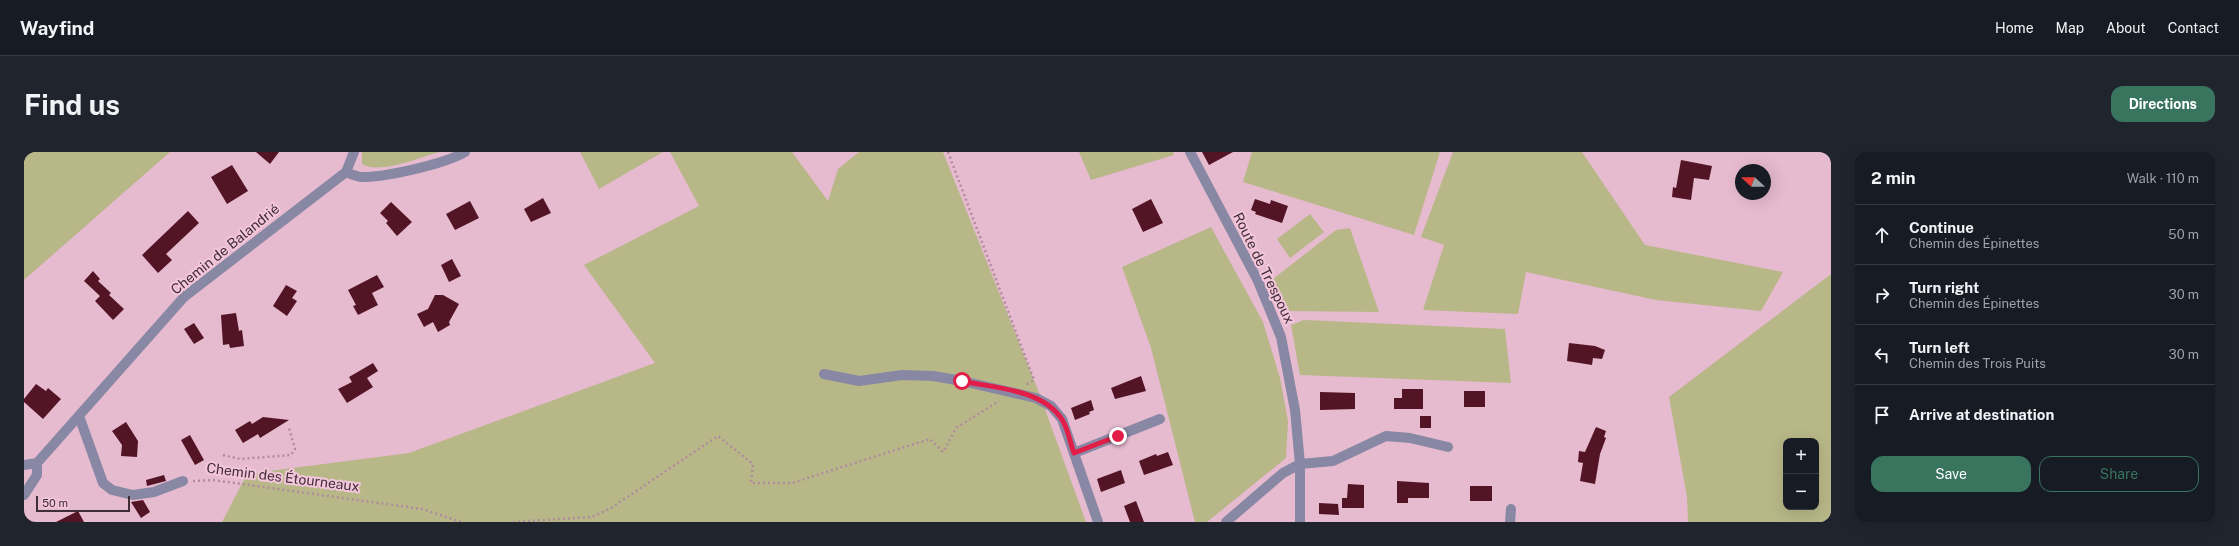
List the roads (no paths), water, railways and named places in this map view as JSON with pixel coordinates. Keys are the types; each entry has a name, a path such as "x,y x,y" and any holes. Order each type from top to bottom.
{"street":[{"path":"354,152 346,172 360,177 389,174 426,165 465,152"},
{"name":"Route de Trespoux","path":"1190,152 1275,319 1281,338 1295,410 1300,464 1300,522"},
{"name":"Chemin de Balandrié","path":"37,463 184,298 346,172"},
{"path":"824,374 859,381 902,374 933,376 1013,392 1036,398 1051,406 1062,419 1098,522"},
{"path":"79,416 103,483 112,490 133,494 154,492 183,481"},
{"path":"1074,453 1160,419"},
{"path":"1226,522 1284,472 1300,464 1333,461 1386,436 1410,438 1448,447"},
{"path":"24,465 37,463 37,475 24,495"},
{"path":"1510,522 1511,508"}]}
